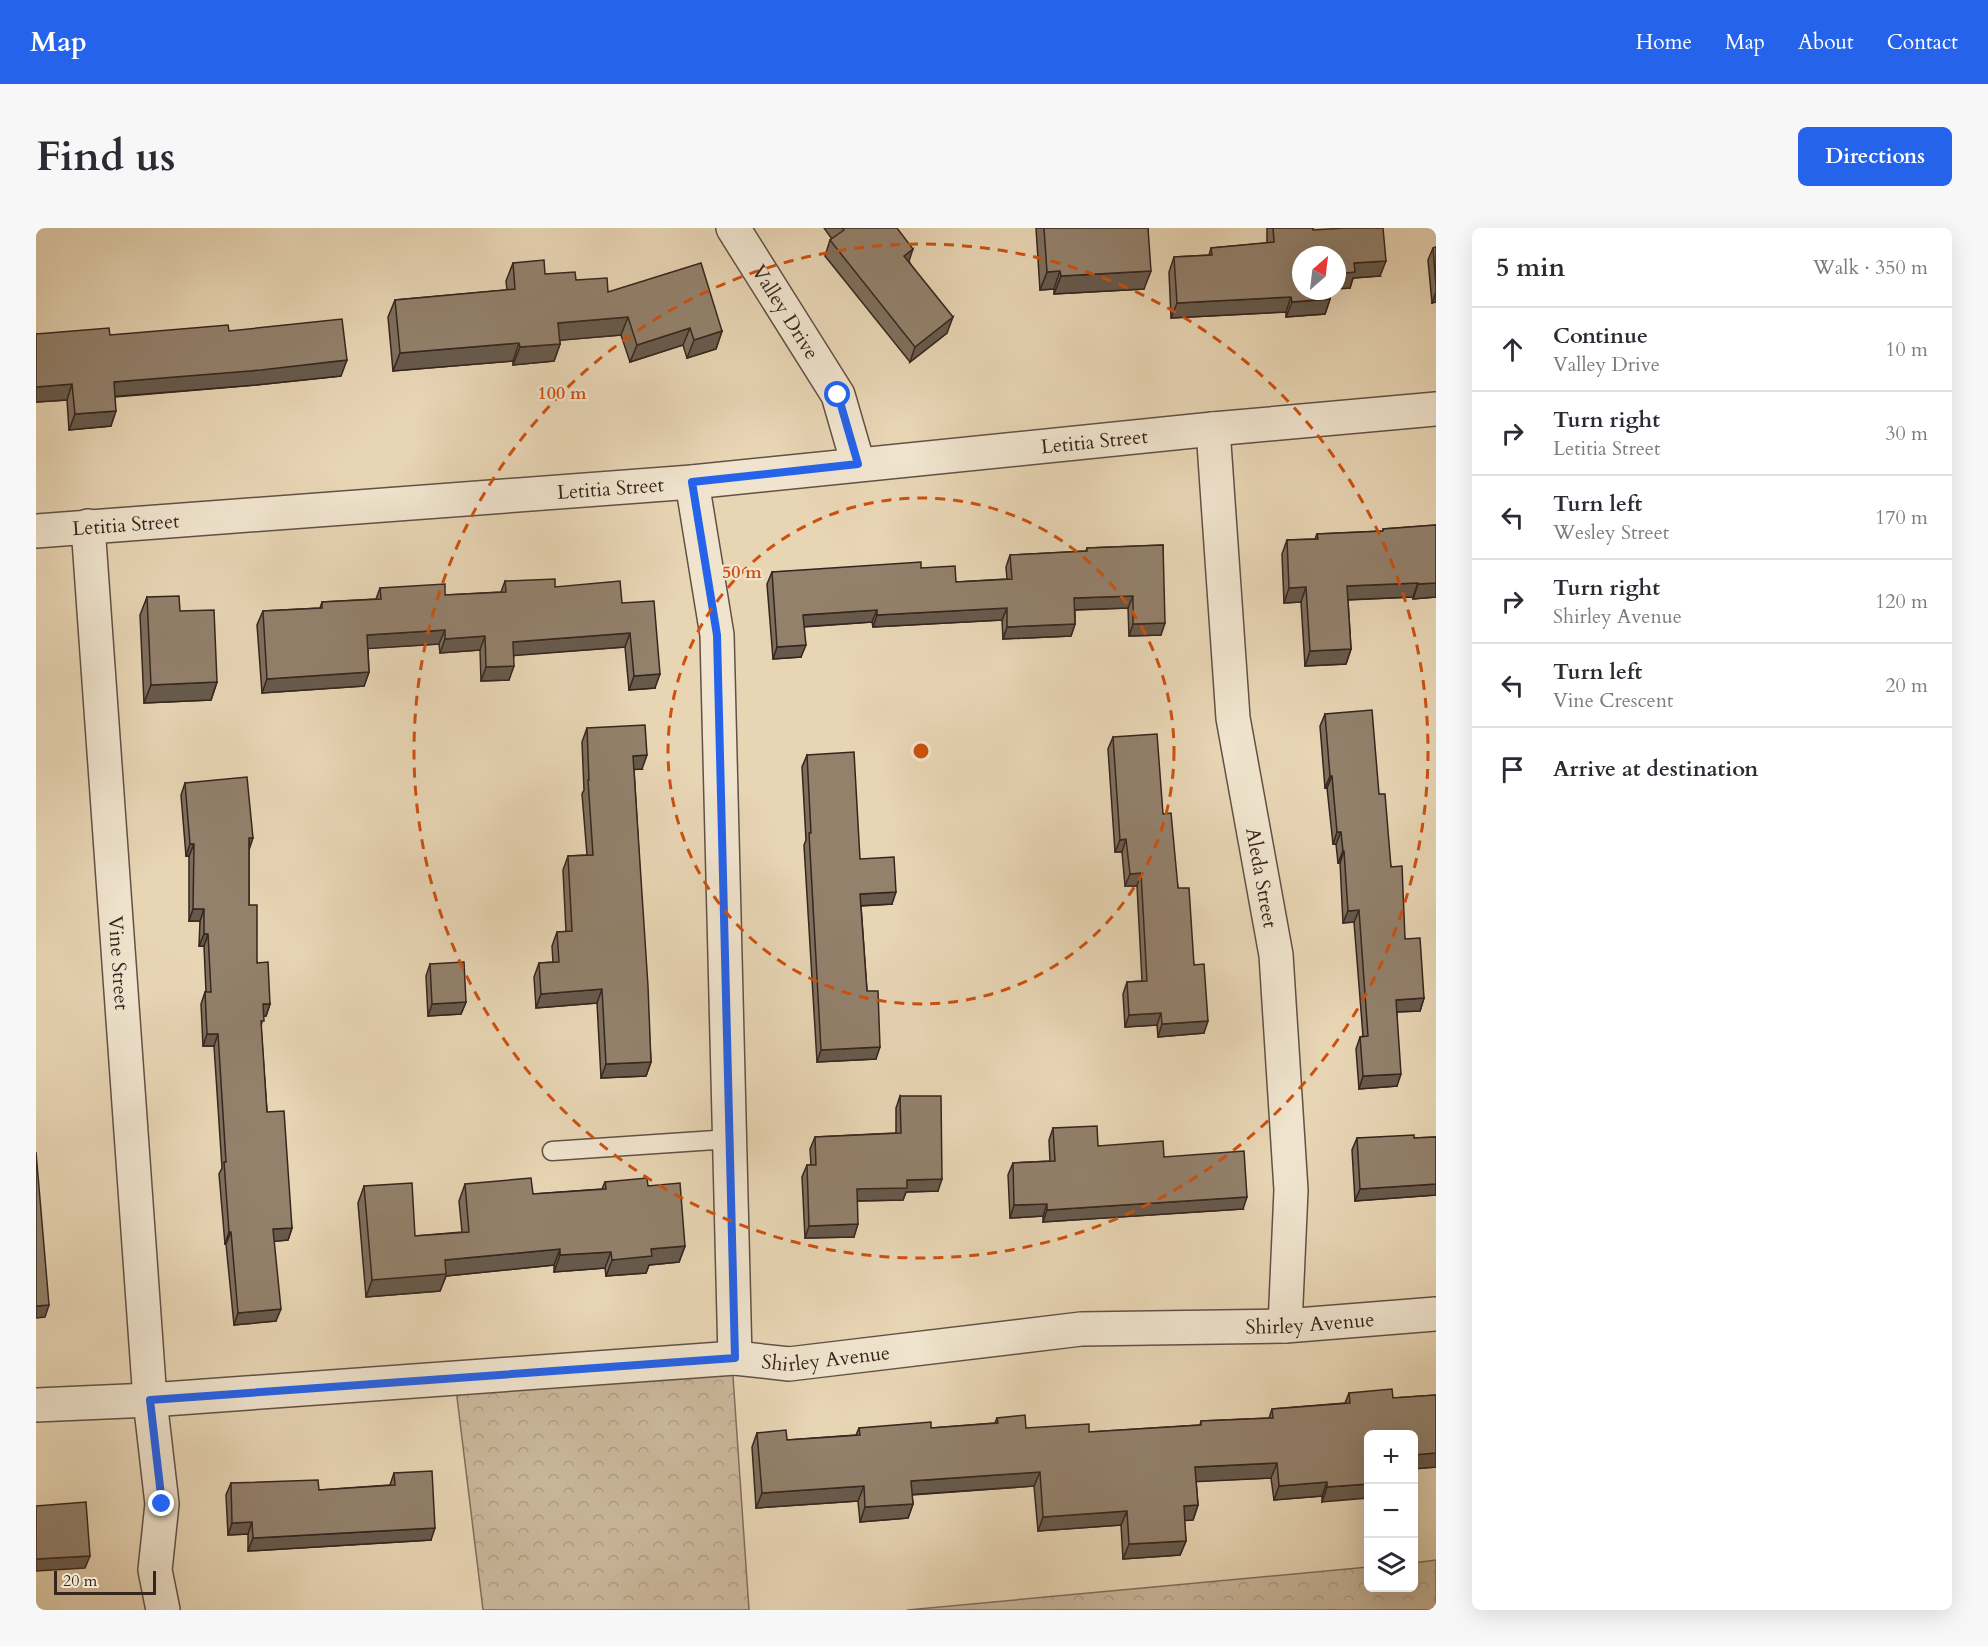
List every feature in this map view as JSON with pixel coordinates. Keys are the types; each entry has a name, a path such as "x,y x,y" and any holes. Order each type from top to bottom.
{"street":[{"name":"Valley Drive","path":"733,228 838,395 858,464"},
{"name":"Letitia Street","path":"36,531 692,482 1213,429 1436,409"},
{"name":"Aleda Street","path":"1213,429 1233,718 1276,955 1291,1190 1286,1326"},
{"path":"692,482 717,635 735,1358"},
{"name":"Vine Street","path":"88,526 150,1400 162,1504 155,1570 163,1610"},
{"name":"Shirley Avenue","path":"36,1405 150,1400 735,1358 789,1364 1081,1329 1286,1326 1436,1314"}],"lane":[{"path":"552,1150 730,1138"}],"green space":[{"path":"732,1362 749,1610 483,1610 455,1381"},
{"path":"1436,1560 1436,1610 907,1610 1364,1567 1364,1592 1418,1592 1418,1562"}],"building":[{"path":"842,228 897,228 913,249 904,256 953,317 915,347 830,240 844,230"},
{"path":"1044,228 1148,228 1151,271 1061,276 1060,271 1047,272"},
{"path":"1273,228 1313,228 1313,230 1383,228 1386,261 1354,263 1355,272 1346,273 1346,246 1292,246 1292,300 1317,300 1292,302 1291,297 1177,303 1174,257 1212,255 1211,248 1274,242"},
{"path":"1436,247 1436,286 1433,248"},
{"path":"544,260 545,274 575,272 576,280 607,278 608,292 701,263 722,331 694,340 690,328 637,345 628,317 558,323 560,344 520,347 519,343 400,353 395,300 515,289 513,263"},
{"path":"342,319 347,360 261,370 114,382 116,411 75,414 72,384 36,387 36,334 109,328 110,335 228,325 229,331"},
{"path":"1436,525 1436,583 1347,586 1351,649 1310,651 1306,587 1289,588 1287,540 1318,539 1317,534 1383,531 1383,529"},
{"path":"1163,545 1165,623 1133,624 1133,596 1074,598 1075,624 1007,627 1007,608 877,615 877,610 803,615 806,645 777,647 772,572 921,562 921,568 955,566 956,582 1012,579 1010,555 1087,551 1087,548"},
{"path":"555,579 555,587 620,581 622,603 654,601 660,674 634,676 630,633 513,642 514,666 486,667 485,636 445,639 445,630 367,635 369,672 267,679 263,611 322,608 322,602 381,599 380,588 445,584 445,595 506,592 505,581"},
{"path":"179,596 180,611 214,610 217,682 151,685 147,597"},
{"path":"1372,710 1379,794 1385,794 1391,867 1402,866 1405,939 1420,938 1424,998 1396,1000 1401,1074 1363,1076 1360,1037 1368,1036 1359,910 1348,911 1344,851 1341,832 1337,832 1325,714"},
{"path":"645,725 647,755 633,756 651,1062 606,1064 602,989 541,994 539,963 559,962 557,932 572,931 568,856 593,855 587,728"},
{"path":"1157,734 1163,814 1171,813 1178,888 1189,888 1194,965 1204,964 1208,1021 1162,1024 1161,1013 1129,1015 1127,982 1147,981 1141,873 1130,874 1126,839 1120,840 1113,737"},
{"path":"854,752 860,859 894,857 896,892 860,894 867,991 878,991 880,1047 821,1050 807,755"},
{"path":"247,777 253,838 249,838 249,905 257,905 257,963 268,962 270,1004 263,1004 264,1021 261,1021 267,1112 284,1111 292,1228 273,1229 281,1309 238,1313 231,1232 229,1232 218,1034 207,1034 205,992 211,992 208,934 204,934 204,909 193,909 194,844 190,844 185,783"},
{"path":"464,962 466,1002 432,1004 430,964"},
{"path":"900,1096 941,1096 942,1179 907,1180 907,1188 857,1189 858,1224 809,1226 807,1165 816,1165 815,1137 901,1133"},
{"path":"1097,1126 1098,1146 1163,1141 1164,1157 1244,1151 1247,1197 1047,1210 1047,1204 1014,1205 1013,1163 1055,1161 1053,1128"},
{"path":"1414,1135 1414,1138 1436,1137 1436,1184 1360,1189 1357,1138"},
{"path":"36,1152 49,1305 36,1306"},
{"path":"531,1178 533,1194 606,1189 605,1182 647,1178 648,1186 680,1183 685,1246 651,1249 652,1256 612,1260 611,1252 560,1255 560,1249 445,1260 446,1274 372,1280 364,1186 412,1183 415,1236 469,1232 465,1184"},
{"path":"1392,1389 1393,1398 1436,1395 1436,1453 1418,1455 1418,1430 1364,1430 1364,1484 1327,1487 1327,1482 1279,1486 1277,1463 1195,1467 1198,1505 1184,1506 1186,1541 1129,1544 1127,1511 1043,1517 1040,1472 911,1481 913,1504 865,1507 864,1486 762,1493 757,1433 786,1430 787,1440 860,1435 859,1428 931,1422 931,1428 998,1423 997,1418 1025,1415 1026,1428 1089,1424 1089,1432 1201,1425 1201,1421 1273,1418 1272,1409 1350,1403 1349,1393"},
{"path":"432,1471 435,1528 253,1538 252,1522 232,1523 231,1483 318,1480 319,1490 395,1485 394,1473"},
{"path":"86,1502 90,1556 36,1559 36,1506"}],"route":[{"path":"162,1504 150,1400 735,1358 717,635 692,482 858,464 838,395"}]}
